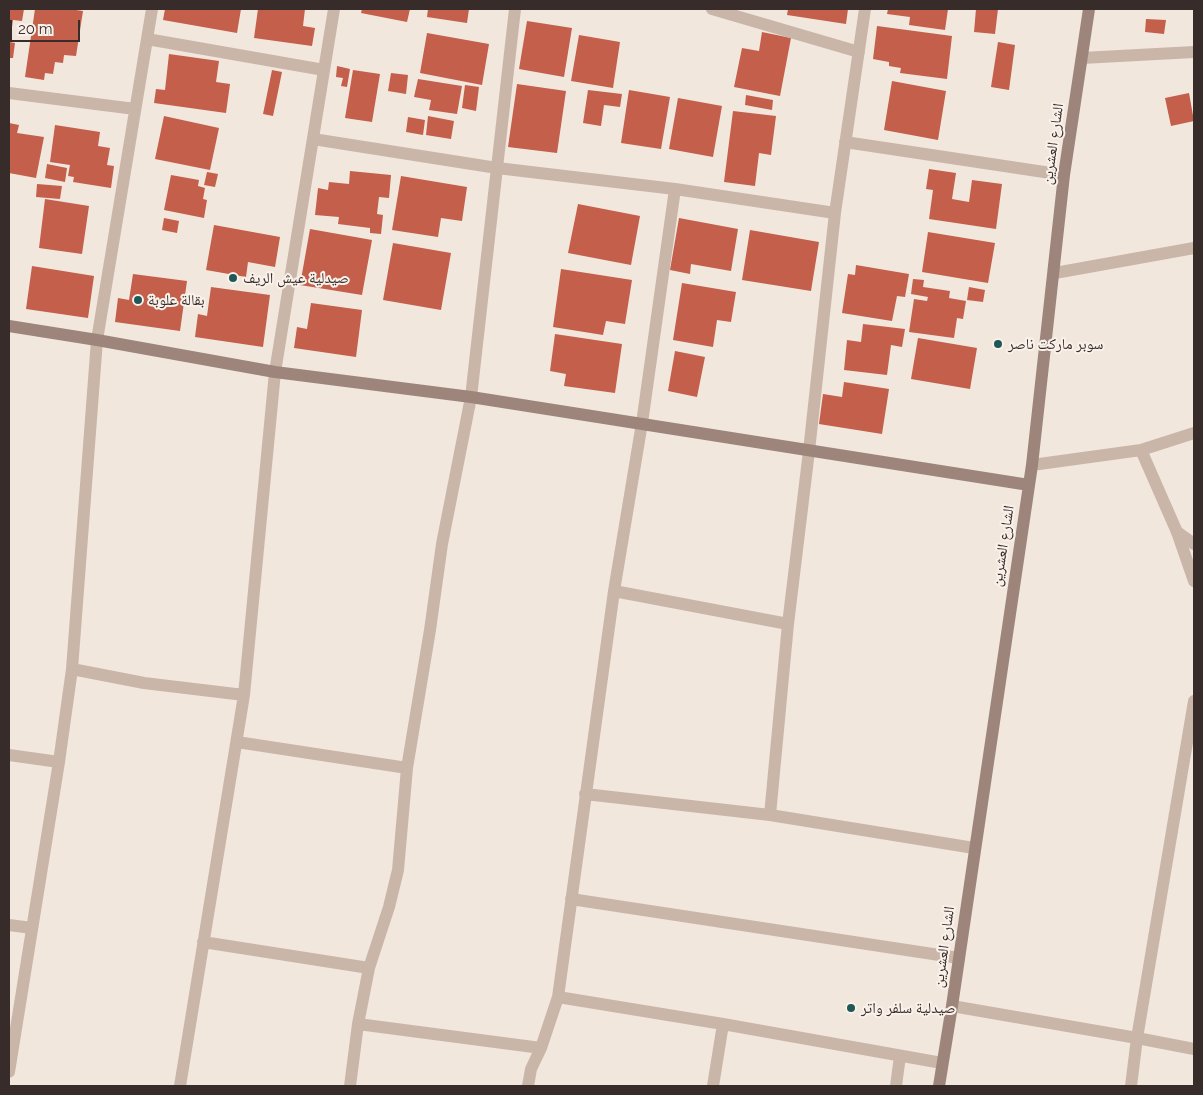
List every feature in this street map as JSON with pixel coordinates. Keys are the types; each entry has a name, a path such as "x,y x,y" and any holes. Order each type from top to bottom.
{"street":[{"path":"9,1072 59,762 72,669 98,340 152,9"},
{"path":"180,1086 244,695 274,372 334,9"},
{"path":"350,1086 368,968 389,907 398,870 407,768 442,544 471,397 515,9"},
{"path":"712,9 858,52"},
{"path":"770,815 788,624 810,451 835,213 865,9"},
{"name":"الشارع العشرين","path":"939,1086 1032,465 1064,176 1089,9"},
{"path":"147,39 324,70"},
{"path":"1082,58 1194,52"},
{"path":"9,93 135,109"},
{"path":"313,138 497,168 675,189 835,213"},
{"path":"845,142 1064,176"},
{"path":"528,1086 531,1069 541,1048 558,997 614,591 642,423 675,189"},
{"path":"1054,273 1194,248"},
{"path":"9,326 274,372 471,397 1028,485"},
{"path":"1032,465 1141,450 1194,433"},
{"path":"1141,450 1177,532 1194,581"},
{"path":"1177,532 1194,544"},
{"path":"614,591 788,624"},
{"path":"72,669 144,683 244,695"},
{"path":"1131,1086 1137,1038 1194,701"},
{"path":"237,742 407,768"},
{"path":"9,755 59,762"},
{"path":"585,794 770,815 974,848"},
{"path":"571,899 959,958"},
{"path":"9,925 32,928"},
{"path":"203,942 368,968"},
{"path":"558,997 942,1063"},
{"path":"952,1006 1194,1049"},
{"path":"358,1024 541,1048"},
{"path":"713,1086 723,1024"},
{"path":"896,1086 900,1056"}],"building":[{"path":"9,9 24,9 22,21 13,20 10,42 15,43 13,58 9,58"},
{"path":"35,9 83,11 76,56 64,55 63,63 55,62 53,74 45,73 44,80 25,77"},
{"path":"165,9 241,9 237,33 163,20"},
{"path":"258,9 305,9 303,26 315,28 312,46 254,38"},
{"path":"362,9 410,9 407,22 361,13"},
{"path":"428,9 469,9 467,23 427,17"},
{"path":"788,9 848,9 846,24 787,15"},
{"path":"888,9 948,9 945,30 909,25 910,17 887,14"},
{"path":"976,9 998,9 995,34 974,32"},
{"path":"1146,19 1166,20 1164,34 1145,32"},
{"path":"527,21 572,28 564,77 519,69"},
{"path":"877,26 952,36 947,79 900,73 901,68 889,66 889,62 873,59"},
{"path":"762,32 791,38 780,96 734,87 742,48 759,51"},
{"path":"427,33 489,44 482,85 420,73"},
{"path":"579,35 620,42 613,88 571,81"},
{"path":"998,42 1015,45 1009,90 991,87"},
{"path":"169,54 219,61 216,82 230,84 226,113 154,103 156,89 165,90"},
{"path":"337,66 350,69 347,87 341,86 343,78 336,77"},
{"path":"272,70 282,72 273,116 263,114"},
{"path":"353,70 380,74 372,122 345,118"},
{"path":"391,73 408,75 406,94 388,91"},
{"path":"418,79 462,86 457,114 429,110 431,100 414,97"},
{"path":"892,81 946,91 938,140 884,130"},
{"path":"517,84 566,91 557,153 508,147"},
{"path":"465,85 479,87 476,111 462,108"},
{"path":"588,90 622,94 620,107 604,105 601,126 583,123"},
{"path":"629,90 670,97 661,149 621,143"},
{"path":"1189,93 1194,121 1171,126 1165,98"},
{"path":"746,95 773,100 772,110 745,105"},
{"path":"678,98 722,106 713,157 669,149"},
{"path":"733,111 776,116 771,155 759,153 755,186 724,182"},
{"path":"164,116 219,128 210,170 155,159"},
{"path":"428,116 454,121 451,139 426,135"},
{"path":"408,117 425,120 423,135 406,132"},
{"path":"9,123 19,125 17,133 44,137 36,178 9,173"},
{"path":"55,125 100,132 98,146 110,148 107,165 114,166 111,188 73,182 74,177 68,176 70,165 50,162"},
{"path":"47,164 67,168 65,182 45,178"},
{"path":"929,169 956,173 952,199 969,202 972,180 1002,184 996,229 929,219 933,190 926,189"},
{"path":"350,171 391,175 389,198 379,197 377,214 383,215 381,234 370,233 370,228 338,224 339,217 315,215 318,188 328,190 329,182 349,184"},
{"path":"207,172 218,174 215,187 204,185"},
{"path":"171,175 199,180 198,186 205,188 203,199 207,200 204,218 164,210"},
{"path":"401,176 467,187 462,221 441,218 438,237 392,230"},
{"path":"37,184 62,186 60,199 36,197"},
{"path":"45,199 89,206 82,254 39,248"},
{"path":"578,204 640,216 631,265 568,253"},
{"path":"164,218 179,221 177,233 162,230"},
{"path":"679,218 738,229 731,271 691,264 690,274 670,270"},
{"path":"214,225 280,237 275,267 248,262 246,277 206,270"},
{"path":"310,229 372,240 362,295 300,285"},
{"path":"750,230 819,242 811,291 742,280"},
{"path":"928,232 995,243 988,283 922,272"},
{"path":"393,243 451,253 441,310 383,300"},
{"path":"856,265 909,274 905,297 897,296 892,321 842,313 848,274 855,275"},
{"path":"32,266 94,276 88,318 26,309"},
{"path":"561,269 632,280 625,324 606,321 603,335 553,327"},
{"path":"133,274 187,281 180,331 115,322 118,298 129,300"},
{"path":"913,279 924,280 923,287 950,291 949,298 966,301 963,319 957,318 954,338 909,332 914,299 927,301 928,297 911,294"},
{"path":"682,283 736,292 731,322 717,320 713,347 673,340"},
{"path":"211,287 270,295 263,347 195,337 198,314 207,316"},
{"path":"969,287 985,290 983,302 967,300"},
{"path":"311,303 362,310 356,357 294,348 297,327 307,329"},
{"path":"863,324 905,329 902,347 891,345 887,375 844,370 847,340 861,342"},
{"path":"555,334 622,344 615,393 564,386 566,374 550,371"},
{"path":"918,338 977,348 970,389 911,379"},
{"path":"675,351 705,357 697,397 668,391"},
{"path":"844,382 889,389 882,434 819,424 823,394 842,397"}],"place":[{"name":"صيدلية عيش الريف","path":"233,278"},
{"name":"بقالة علوبة","path":"138,300"},
{"name":"سوبر ماركت ناصر","path":"998,344"},
{"name":"صيدلية سلفر واتر","path":"851,1008"}]}
